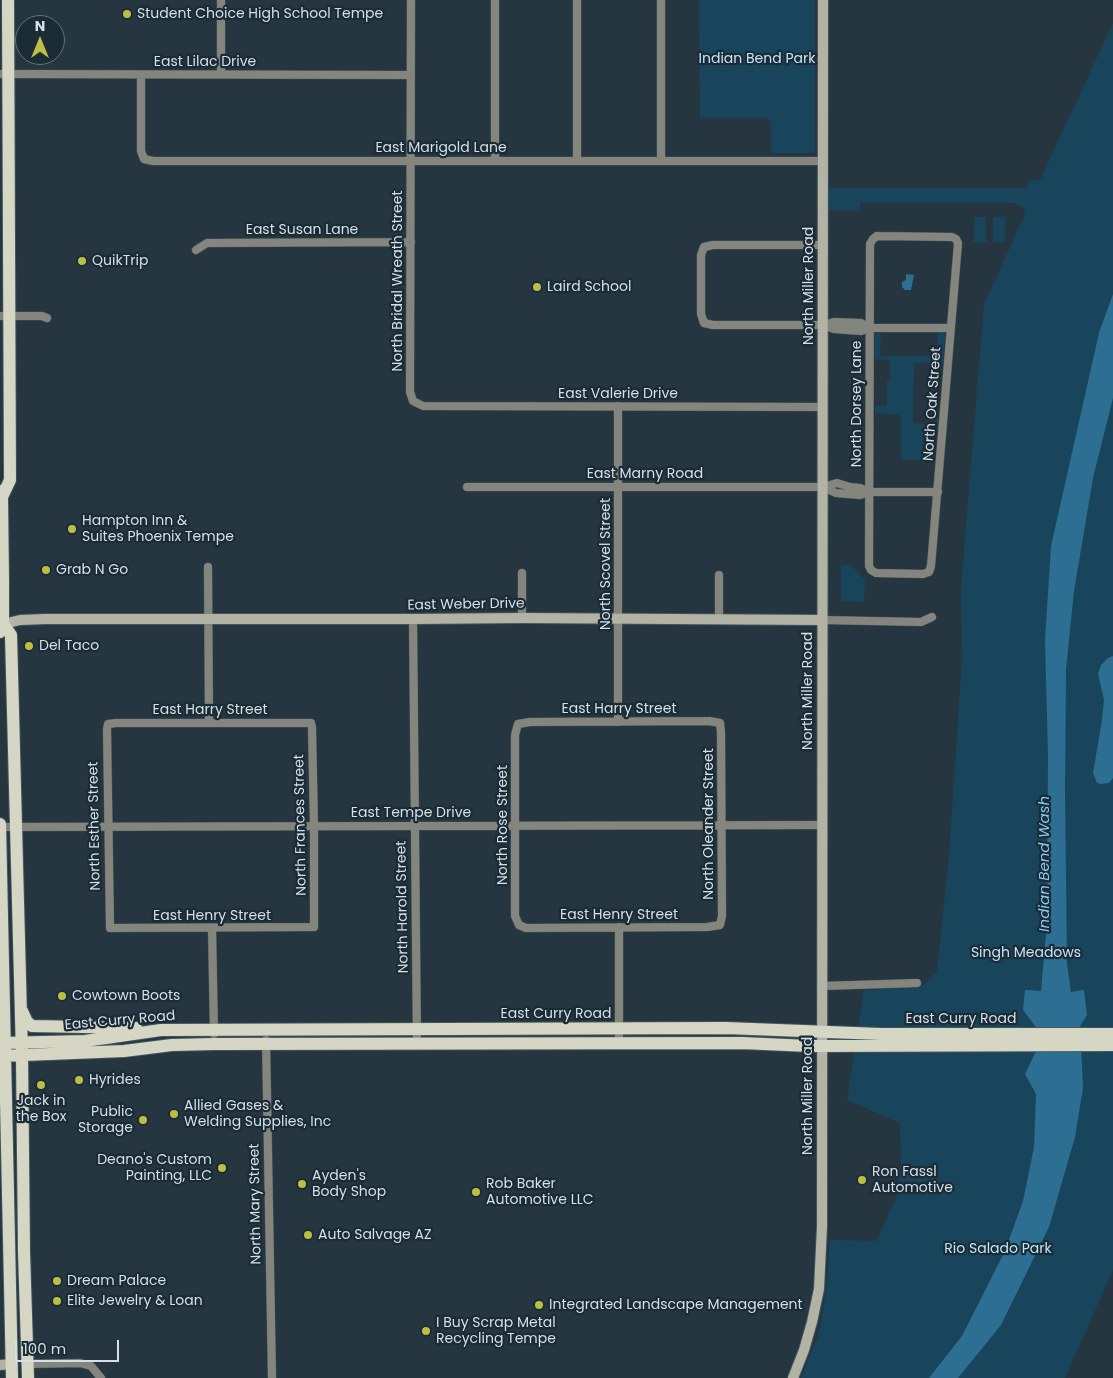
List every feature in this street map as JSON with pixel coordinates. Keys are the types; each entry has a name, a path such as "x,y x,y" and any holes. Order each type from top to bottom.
{"main road":[{"path":"8,0 4,45 5,316 10,480 1,494 1,627 11,635 22,1049 24,1252 28,1378"},
{"path":"0,825 3,1049 10,1296 6,1365 12,1378"},
{"path":"21,1009 27,1022 32,1026 117,1027 161,1030"},
{"name":"East Curry Road","path":"22,1049 161,1030 214,1029 750,1028 1029,1039 1088,1039 1113,1034"},
{"name":"East Curry Road","path":"3,1049 124,1051 172,1045 214,1044 742,1043 822,1046 1029,1039"},
{"name":"East Curry Road","path":"1088,1039 1113,1044"},
{"path":"10,1296 17,1326 19,1358 22,1363 27,1364"},
{"path":"6,1365 17,1365 20,1378"}],"street":[{"path":"221,0 221,74"},
{"name":"North Bridal Wreath Street","path":"410,0 410,392 413,401"},
{"path":"495,0 496,161"},
{"path":"577,0 577,161"},
{"path":"661,0 661,160"},
{"name":"North Miller Road","path":"793,1378 812,1322 821,1267 824,407 822,161 824,0"},
{"name":"East Lilac Drive","path":"4,74 410,75"},
{"name":"East Marigold Lane","path":"141,75 142,151 144,159 153,161 822,161"},
{"name":"North Dorsey Lane","path":"871,570 869,566 870,244 872,239 877,236 952,237 956,239"},
{"name":"North Oak Street","path":"871,570 876,574 923,574 929,572 931,566 958,249 956,239"},
{"name":"East Susan Lane","path":"196,250 208,243 411,242"},
{"path":"822,245 713,245 704,247 701,255 701,314 704,323 713,325 823,325 834,322 857,327 861,323 870,328 951,328"},
{"path":"5,316 42,316 47,318"},
{"name":"East Valerie Drive","path":"413,401 423,406 824,407"},
{"name":"North Scovel Street","path":"618,406 618,722"},
{"name":"East Marny Road","path":"467,487 823,487 837,483 850,491 860,488 870,492 938,492"},
{"path":"208,568 209,723"},
{"path":"522,574 522,618"},
{"path":"719,575 719,618"},
{"name":"East Weber Drive","path":"1,627 20,620 29,619 719,618 921,622 932,617"},
{"name":"North Harold Street","path":"413,619 417,1044"},
{"name":"East Harry Street","path":"518,724 530,722 709,721 720,723"},
{"name":"East Harry Street","path":"108,724 311,723"},
{"name":"North Frances Street","path":"311,723 314,927"},
{"name":"North Oleander Street","path":"720,723 722,825 722,916 720,925"},
{"name":"North Esther Street","path":"108,724 110,928"},
{"name":"North Rose Street","path":"518,724 515,735 515,916 519,925"},
{"name":"East Tempe Drive","path":"0,825 822,825"},
{"name":"East Henry Street","path":"519,925 526,928 707,927 720,925"},
{"name":"East Henry Street","path":"110,928 314,927"},
{"path":"619,927 619,1043"},
{"path":"212,928 214,1044"},
{"path":"822,986 917,983"},
{"name":"North Mary Street","path":"266,1029 272,1378"},
{"path":"27,1364 80,1363 91,1366 101,1378"}],"green space":[{"name":"Indian Bend Park","path":"699,0 815,0 815,153 771,153 771,123 767,118 700,118"},
{"name":"Singh Meadows","path":"1113,23 1113,1270 1065,1378 801,1378 817,1339 822,1316 827,1285 830,1240 877,1241 897,1195 901,1165 900,1123 847,1100 864,990 918,987 925,984 937,971 949,855 962,659 961,587 984,304 1027,210 1015,203 860,203 860,210 823,210 823,188 1027,188 1028,181 1040,180"},
{"path":"974,217 986,217 986,242 974,242"},
{"path":"993,217 1005,217 1005,242 993,242"},
{"path":"938,332 944,332 945,335 943,363 914,363 913,423 934,424 934,419 938,419 938,430 924,430 923,460 901,460 901,415 875,413 875,406 887,406 887,381 890,380 890,360 875,359 875,335 881,333 880,356 937,356"},
{"path":"841,565 851,565 865,580 864,602 841,601"}],"shaded area":[{"path":"906,274 914,275 911,290 905,290 902,287 902,282 906,280"},
{"path":"1113,294 1113,398 1093,478 1074,591 1066,669 1067,964 1071,992 1084,990 1087,1015 1080,1026 1083,1088 1075,1137 1049,1227 1001,1325 958,1378 929,1378 962,1336 1005,1251 1023,1201 1034,1147 1036,1094 1025,1074 1036,1051 1036,1027 1023,1010 1025,990 1041,991 1047,923 1048,755 1045,640 1051,546 1099,333"},
{"path":"1113,656 1113,778 1109,783 1101,784 1097,783 1093,773 1104,700 1098,674 1101,665"}],"place":[{"name":"Student Choice High School Tempe","path":"127,14"},
{"name":"QuikTrip","path":"82,261"},
{"name":"Laird School","path":"537,287"},
{"name":"Hampton Inn & Suites Phoenix Tempe","path":"72,529"},
{"name":"Grab N Go","path":"46,570"},
{"name":"Del Taco","path":"29,646"},
{"name":"Cowtown Boots","path":"62,996"},
{"name":"Hyrides","path":"79,1080"},
{"name":"Jack in the Box","path":"41,1085"},
{"name":"Allied Gases & Welding Supplies, Inc","path":"174,1114"},
{"name":"Public Storage","path":"143,1120"},
{"name":"Deano's Custom Painting, LLC","path":"222,1168"},
{"name":"Ron Fassl Automotive","path":"862,1180"},
{"name":"Ayden's Body Shop","path":"302,1184"},
{"name":"Rob Baker Automotive LLC","path":"476,1192"},
{"name":"Auto Salvage AZ","path":"308,1235"},
{"name":"Dream Palace","path":"57,1281"},
{"name":"Elite Jewelry & Loan","path":"57,1301"},
{"name":"Integrated Landscape Management","path":"539,1305"},
{"name":"I Buy Scrap Metal Recycling Tempe","path":"426,1331"}],"water label":[{"name":"Indian Bend Wash","path":"1045,864"}],"park label":[{"name":"Rio Salado Park","path":"998,1249"}]}
